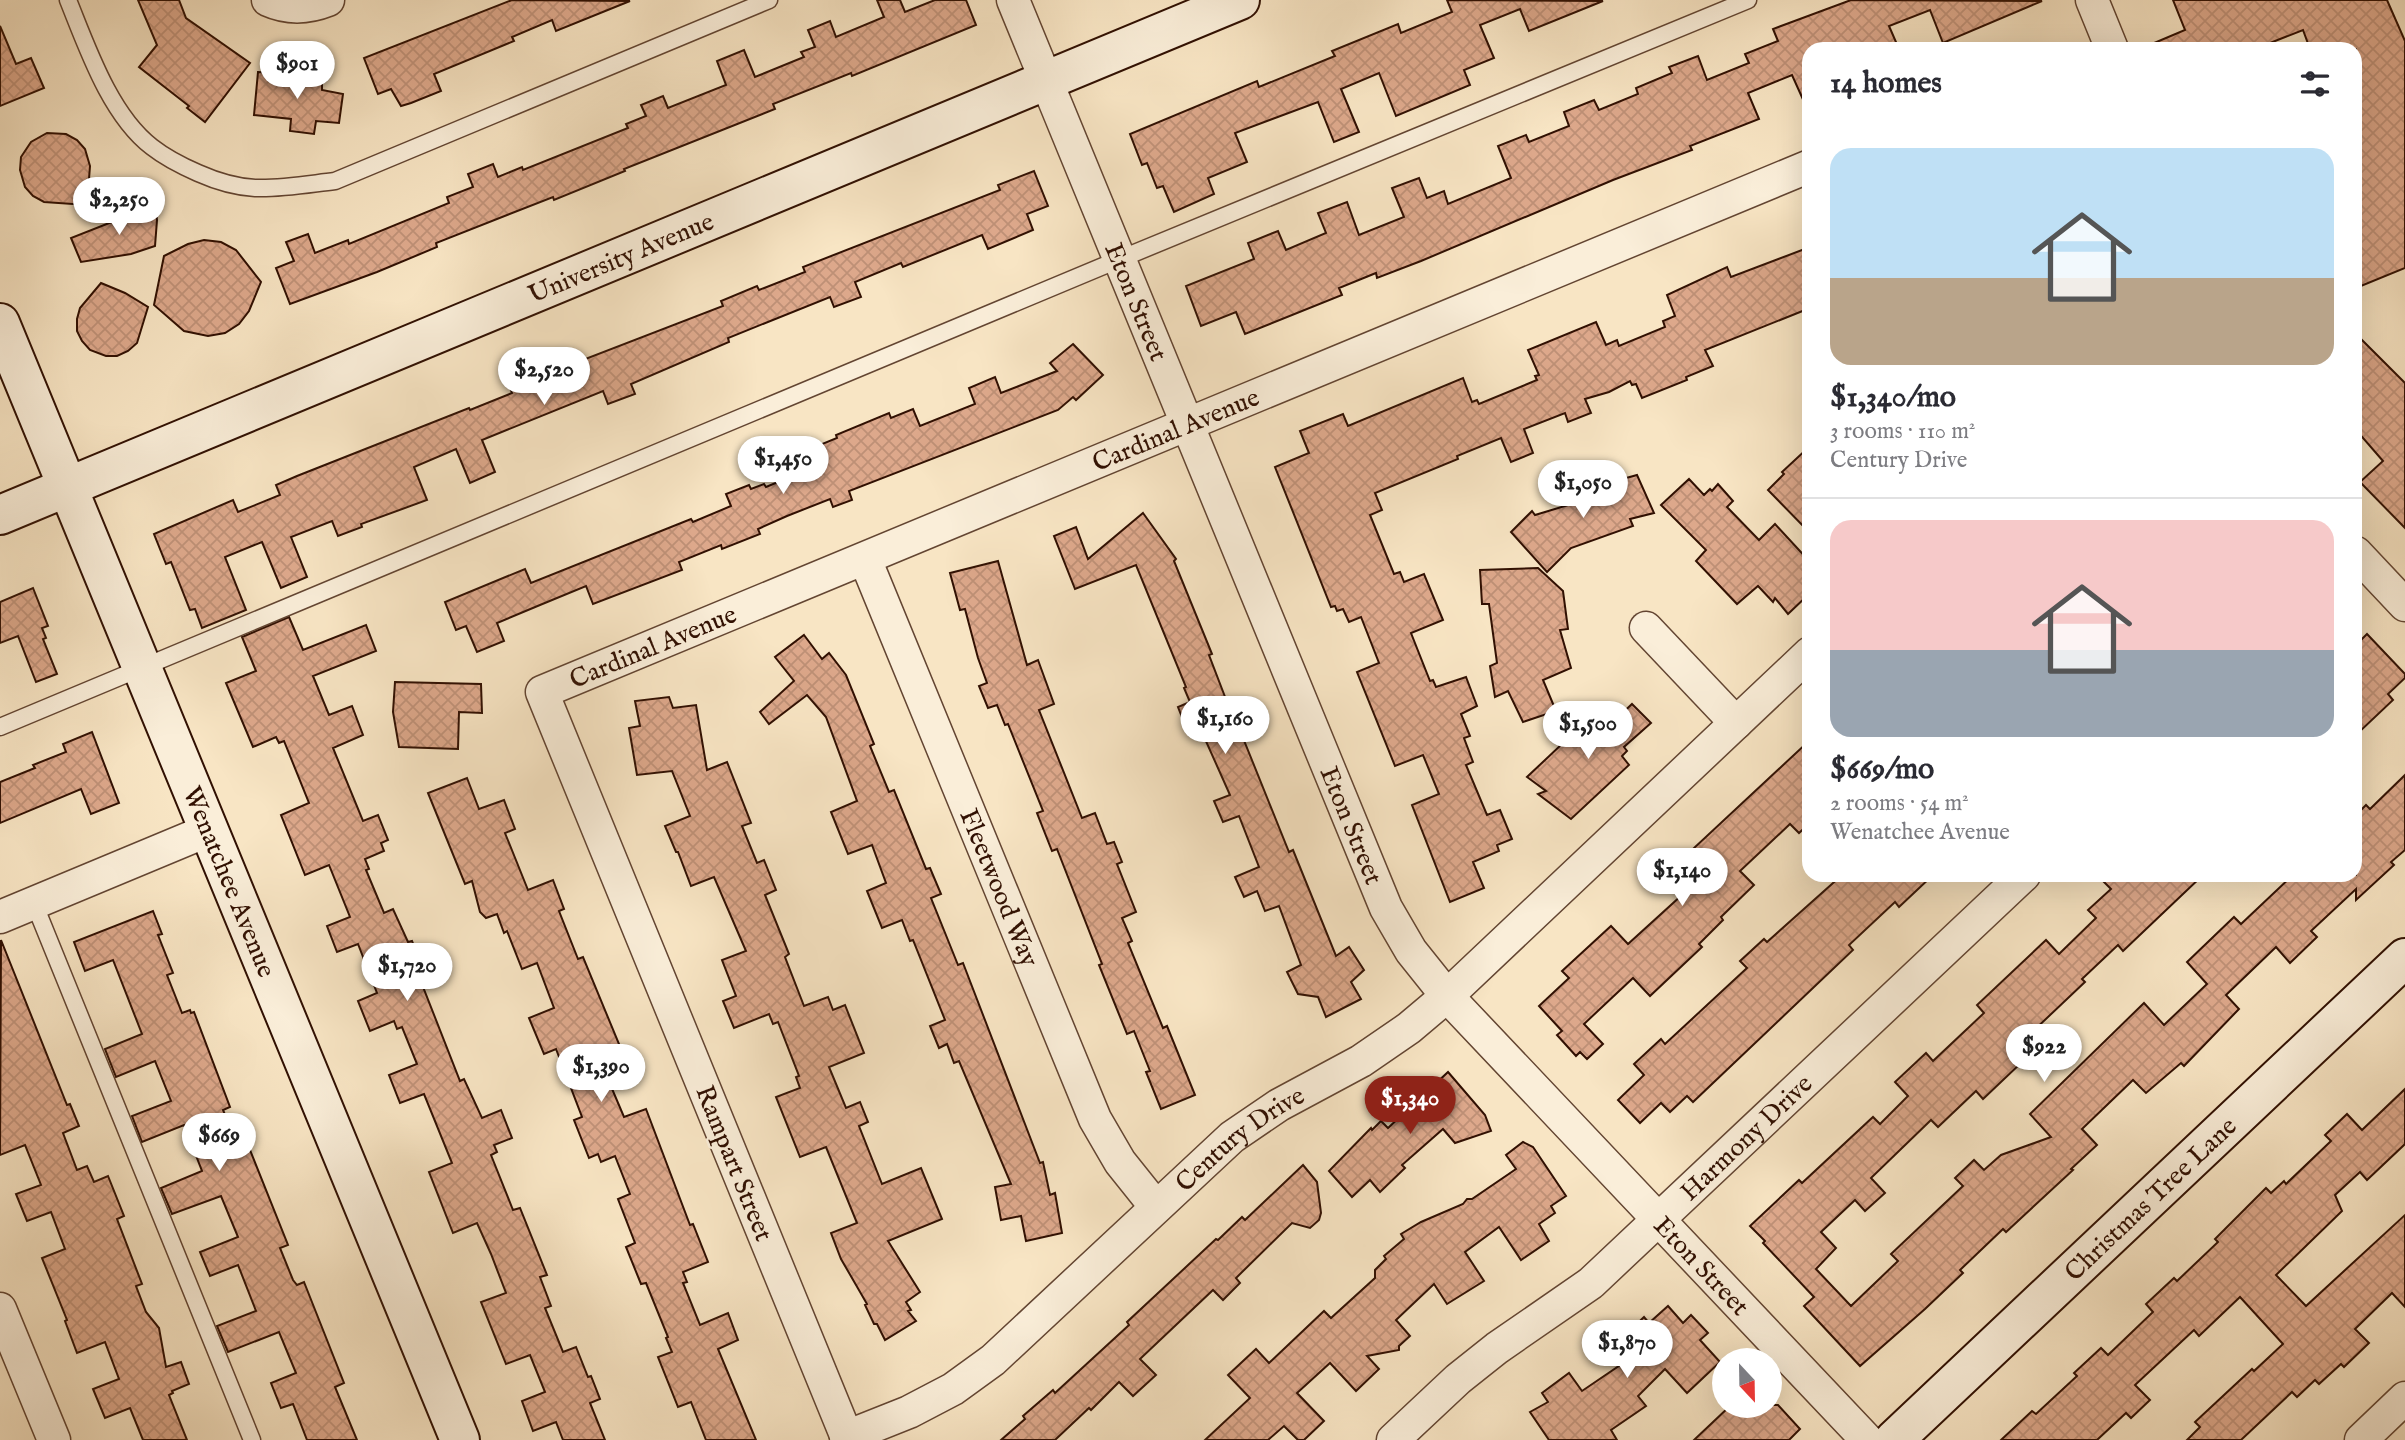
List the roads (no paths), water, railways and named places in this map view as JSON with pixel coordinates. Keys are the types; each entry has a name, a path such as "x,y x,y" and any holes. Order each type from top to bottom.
{"street":[{"path":"270,1 292,7 314,6 328,0"},
{"name":"Eton Street","path":"1013,0 1386,908 1411,951 1447,996 1867,1440"},
{"name":"University Avenue","path":"0,515 1240,0"},
{"path":"2092,0 2103,42"},
{"name":"Cardinal Avenue","path":"542,692 1802,169"},
{"name":"Wenatchee Avenue","path":"0,323 460,1440"},
{"name":"Fleetwood Way","path":"865,558 1095,1119 1119,1162 1156,1207"},
{"path":"2362,562 2405,605"},
{"path":"1646,628 1736,723"},
{"name":"Century Drive","path":"847,1438 909,1412 953,1389 993,1360 1231,1137 1279,1105 1361,1061 1409,1028 1447,996 1802,661"},
{"name":"Rampart Street","path":"542,692 847,1438"},
{"path":"0,917 209,830"},
{"name":"Harmony Drive","path":"1393,1440 1458,1379 1497,1348 1591,1283 2017,882"},
{"name":"Christmas Tree Lane","path":"1894,1440 2405,958"},
{"path":"0,1309 54,1440"},
{"path":"2361,1440 2405,1398"}],"lane":[{"path":"68,0 98,74 122,114 150,146 179,165 216,181 253,188 292,187 335,181 769,0"},
{"path":"0,727 1748,0"},
{"path":"34,903 252,1440"}]}
